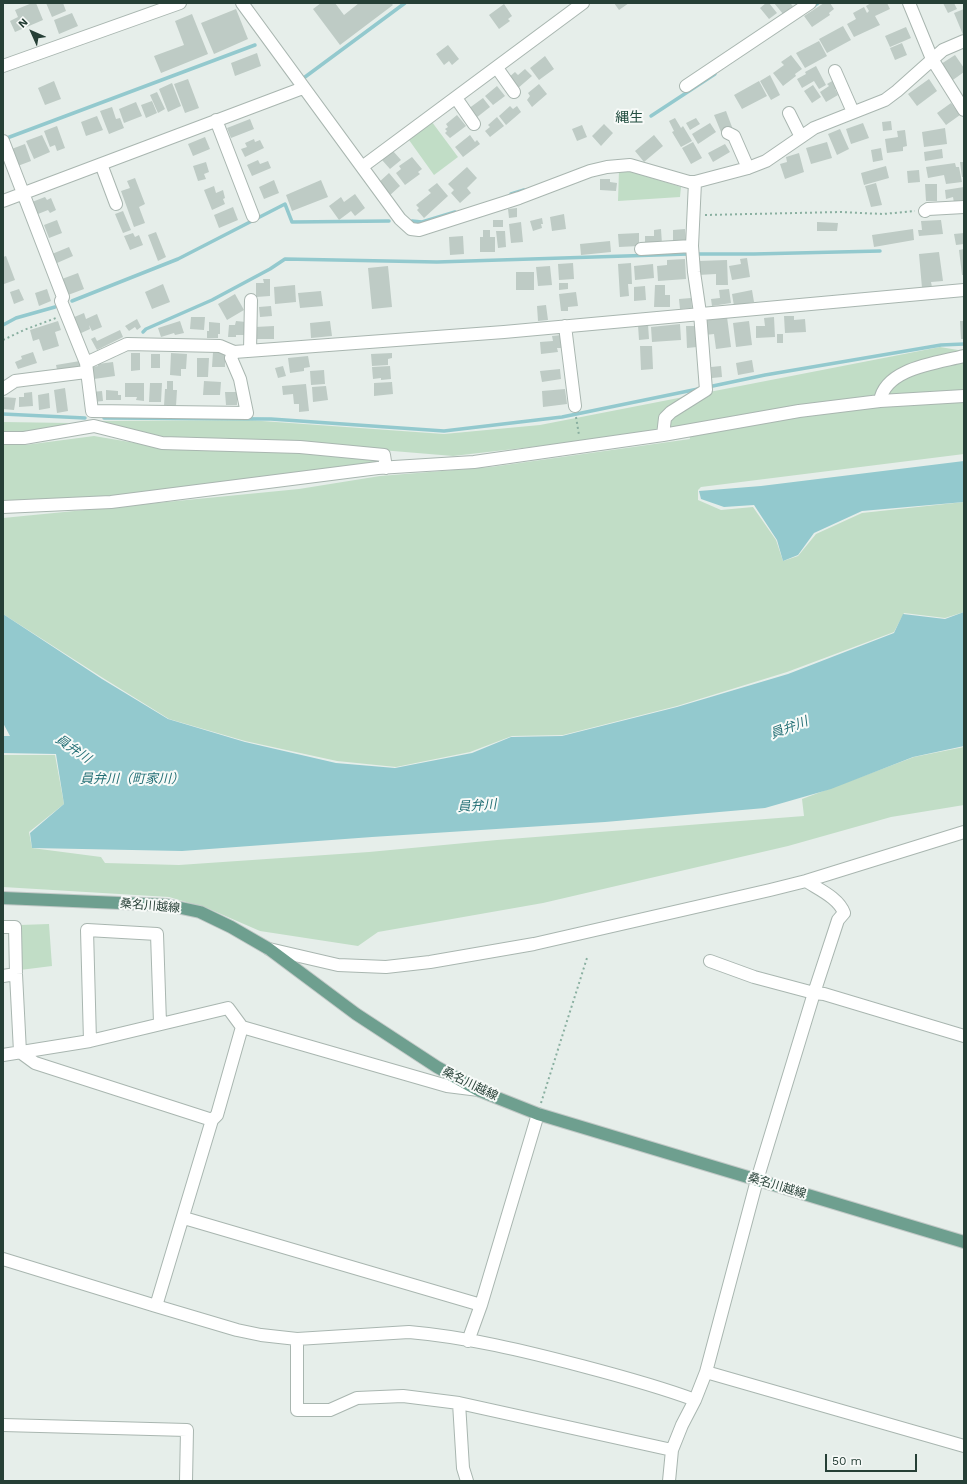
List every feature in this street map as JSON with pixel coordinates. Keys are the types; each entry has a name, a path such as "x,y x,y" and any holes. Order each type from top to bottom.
{"main road":[{"name":"桑名川越線","path":"3,898 167,905 200,912 231,927 268,949 356,1014 437,1067 480,1091 538,1114 964,1242"}],"street":[{"path":"3,66 180,3"},
{"path":"242,3 400,219 411,229 419,230 519,198 590,171 607,167 630,165 690,182 748,168 766,161 814,128 885,100 943,50 964,41"},
{"path":"362,167 583,3"},
{"path":"686,86 810,3"},
{"path":"909,3 932,59 964,110"},
{"path":"497,68 514,92"},
{"path":"835,70 853,112"},
{"path":"3,201 303,88"},
{"path":"456,98 474,124"},
{"path":"789,113 802,137"},
{"path":"216,120 253,216"},
{"path":"728,133 734,136 748,168"},
{"path":"3,141 63,298 61,301 86,367 94,426"},
{"path":"101,164 116,204"},
{"path":"663,435 665,418 706,386 700,313 692,246 695,182"},
{"path":"925,211 928,209 964,207"},
{"path":"641,249 692,246"},
{"path":"3,389 15,381 86,367 128,344 220,346 234,352 250,351 358,344 964,290"},
{"path":"250,351 251,300"},
{"path":"565,326 575,406"},
{"path":"92,412 247,413 240,379 231,358 234,352"},
{"path":"880,401 881,393 899,374 916,368 964,356"},
{"path":"3,507 111,502 386,468 474,462 663,435 799,411 880,401 964,396"},
{"path":"3,438 24,438 94,426 162,443 300,447 384,455 386,468"},
{"path":"268,949 338,965 386,967 430,962 534,944 770,890 964,832"},
{"path":"669,1481 672,1450 706,1372 757,1180 814,993 838,920 844,913 829,896 806,880"},
{"path":"3,927 15,927 20,1052"},
{"path":"90,1041 88,930 156,934 160,1023"},
{"path":"710,962 754,978 814,993 824,994 964,1036"},
{"path":"3,976 16,974"},
{"path":"3,1055 90,1041 160,1023 228,1008 242,1027 447,1086 480,1091"},
{"path":"156,1306 184,1218 212,1120 217,1116 242,1027"},
{"path":"20,1052 35,1063 212,1120"},
{"path":"468,1341 538,1114"},
{"path":"184,1218 480,1305"},
{"path":"3,1259 237,1330 261,1335 297,1339 409,1332 468,1341 536,1354 662,1388 695,1400"},
{"path":"297,1339 296,1410 330,1410 357,1398 403,1396 459,1403 672,1450"},
{"path":"706,1372 964,1446"},
{"path":"459,1403 463,1468 467,1481"},
{"path":"3,1425 187,1430 186,1481"}],"path":[{"path":"694,215 841,212 882,214 925,211"},
{"path":"3,340 24,330 66,314"},
{"path":"577,419 581,446"},
{"path":"538,1114 587,958"}],"green space":[{"path":"432,122 458,157 434,175 409,140"},
{"path":"619,170 629,171 681,187 680,197 618,201"},
{"path":"940,347 964,351 964,454 701,487 698,490 698,500 721,510 753,507 776,540 783,561 798,556 816,534 862,513 964,502 964,612 945,618 904,613 894,632 787,672 677,706 563,735 512,736 470,752 396,767 337,761 245,741 169,719 3,614 3,518 299,489 380,476 491,467 690,439 688,429 453,456 369,449 180,439 128,431 98,421 248,420 444,434 540,425"},
{"path":"3,422 70,423 28,435 3,434"},
{"path":"94,436 165,448 280,450 381,457 383,466 114,496 3,503 3,445 25,445"},
{"path":"964,747 964,805 891,817 788,846 543,903 378,932 358,946 260,931 207,908 169,897 3,887 3,755 55,755 64,804 29,832 32,848 101,857 105,863 179,865 369,852 497,840 804,816 802,799 914,757"},
{"path":"49,924 52,966 20,970 20,925"}],"water":[{"path":"964,461 964,502 862,511 814,533 798,555 783,561 777,540 754,505 724,507 701,499 699,491 761,486"},
{"name":"員弁川（町家川）","path":"964,612 964,746 913,757 831,789 765,808 605,822 182,851 32,848 30,833 64,804 56,754 3,753 3,736 10,736 3,723 3,614 102,679 168,719 245,742 336,763 395,768 472,753 511,737 562,736 677,707 788,674 894,633 903,614 945,619"}],"building":[{"path":"32,3 36,3 43,20 15,32 10,21 18,17 15,10"},
{"path":"46,3 63,3 66,11 52,17"},
{"path":"321,3 335,3 344,15 359,3 391,3 393,5 340,45 313,9"},
{"path":"614,3 629,3 619,10"},
{"path":"766,3 769,3 777,13 769,19 760,8"},
{"path":"774,3 790,3 793,6 783,14"},
{"path":"824,3 830,3 834,9 829,13 830,15 812,27 804,16"},
{"path":"871,3 887,3 890,9 875,16 880,25 854,37 847,24 856,19 853,13 864,7 867,13 869,11 866,6"},
{"path":"943,3 954,3 957,9 948,13"},
{"path":"504,4 512,16 508,19 510,21 499,29 489,15"},
{"path":"236,9 248,39 214,54 201,23"},
{"path":"964,9 964,37 954,13"},
{"path":"72,13 78,26 59,34 54,20"},
{"path":"192,14 208,54 161,73 154,56 184,45 175,21"},
{"path":"843,26 851,40 827,53 819,39"},
{"path":"906,27 911,38 890,47 885,36"},
{"path":"819,41 827,56 805,68 796,53"},
{"path":"902,43 907,55 895,60 890,48"},
{"path":"448,45 459,59 452,65 449,61 444,65 436,54"},
{"path":"257,53 261,66 235,76 231,63"},
{"path":"791,55 802,69 795,74 796,76 783,86 773,73 784,65 781,62"},
{"path":"955,55 964,68 964,72 950,82 941,64"},
{"path":"545,56 554,69 539,80 530,68"},
{"path":"816,66 826,85 819,89 814,81 802,88 797,79 806,74 805,72"},
{"path":"525,69 532,76 517,89 508,78 515,72 518,75"},
{"path":"770,75 780,95 771,100 760,81"},
{"path":"188,79 199,108 185,113 174,84"},
{"path":"929,79 937,91 917,106 908,94"},
{"path":"834,80 838,87 835,89 838,95 826,102 820,92 829,86 827,84"},
{"path":"54,81 61,99 45,105 38,88"},
{"path":"759,81 767,96 742,109 734,95"},
{"path":"172,83 181,106 168,112 159,89"},
{"path":"539,84 547,94 532,107 527,100 530,96 528,93"},
{"path":"813,85 821,97 812,103 804,91"},
{"path":"497,86 505,96 493,105 485,96"},
{"path":"157,92 165,109 158,113 150,95"},
{"path":"483,98 490,107 476,118 468,109"},
{"path":"152,101 157,113 146,118 141,105"},
{"path":"136,102 142,116 124,123 119,109"},
{"path":"951,103 960,115 946,125 937,113"},
{"path":"510,106 513,109 517,106 521,112 506,125 499,116"},
{"path":"112,107 116,119 120,118 124,128 109,134 100,111"},
{"path":"726,111 732,127 721,132 714,115"},
{"path":"457,115 466,126 450,138 445,133 447,131 445,129 448,127 446,124"},
{"path":"97,116 103,130 86,136 81,122"},
{"path":"497,117 504,126 490,137 485,131 490,127 488,125"},
{"path":"675,118 681,128 683,126 692,141 681,147 672,132 674,131 669,121"},
{"path":"696,118 700,124 690,130 686,123"},
{"path":"250,119 254,129 231,138 227,128"},
{"path":"891,121 892,130 883,131 882,122"},
{"path":"710,123 716,132 698,144 692,134"},
{"path":"863,123 869,138 851,144 846,129"},
{"path":"604,124 613,133 601,146 592,136"},
{"path":"582,125 587,137 577,141 572,129"},
{"path":"57,126 65,148 57,151 55,145 50,147 44,131"},
{"path":"945,128 947,144 924,147 922,132"},
{"path":"840,129 849,149 837,155 828,134"},
{"path":"905,130 907,146 903,147 903,151 887,153 885,139 898,137 897,131"},
{"path":"42,135 50,152 34,159 26,141"},
{"path":"470,135 475,142 477,140 480,144 463,157 455,147"},
{"path":"654,135 663,146 644,162 635,151"},
{"path":"205,137 210,149 193,156 188,144"},
{"path":"254,139 255,142 260,140 264,148 245,157 241,149 247,147 245,143"},
{"path":"693,142 702,158 691,164 682,148"},
{"path":"827,142 832,158 811,164 806,148"},
{"path":"25,144 31,161 15,167 9,150"},
{"path":"725,144 730,152 713,162 708,153"},
{"path":"881,148 883,160 873,162 871,150"},
{"path":"942,149 943,158 925,161 924,152"},
{"path":"393,151 401,160 390,169 382,160"},
{"path":"799,153 804,172 785,179 780,164 787,162 786,157"},
{"path":"412,157 422,169 418,172 420,174 405,185 396,173 401,169 399,166"},
{"path":"258,160 260,164 268,161 271,168 252,176 247,165"},
{"path":"206,162 209,172 204,174 206,179 198,181 193,166"},
{"path":"960,162 964,162 964,177 962,177"},
{"path":"955,163 956,167 959,167 962,182 946,184 944,175 928,178 926,167"},
{"path":"886,166 889,178 864,185 861,173"},
{"path":"467,167 477,178 467,188 471,193 460,203 451,193 454,190 448,184"},
{"path":"919,170 920,182 908,183 907,171"},
{"path":"389,173 400,186 388,197 377,184"},
{"path":"135,178 145,204 139,207 145,223 134,227 121,191 130,188 127,181"},
{"path":"600,179 610,179 610,182 617,183 616,191 600,190"},
{"path":"274,180 279,193 264,199 259,187"},
{"path":"321,180 328,197 292,211 286,195"},
{"path":"437,183 448,196 424,218 417,210 419,208 416,205 431,193 428,190"},
{"path":"876,183 882,205 871,207 865,186"},
{"path":"925,184 937,184 937,201 926,201"},
{"path":"214,186 216,193 223,190 225,198 223,199 225,204 212,210 204,190"},
{"path":"964,187 964,201 954,203 953,197 946,199 945,190"},
{"path":"355,194 365,208 355,216 351,211 339,220 329,206 341,197 344,202"},
{"path":"45,197 47,200 51,198 56,210 50,213 48,210 38,214 32,202"},
{"path":"233,207 238,220 219,228 214,215"},
{"path":"517,208 517,217 509,218 508,209"},
{"path":"123,211 131,230 123,233 115,214"},
{"path":"564,214 566,229 552,231 550,217"},
{"path":"542,218 542,228 533,231 530,221"},
{"path":"57,220 62,233 49,238 44,225"},
{"path":"493,220 503,220 503,227 493,227"},
{"path":"941,220 943,234 919,236 918,230 922,230 921,221"},
{"path":"521,222 523,242 511,243 509,224"},
{"path":"817,222 838,223 837,231 817,231"},
{"path":"661,229 662,244 645,245 645,236 654,236 654,230"},
{"path":"685,229 686,241 673,242 673,230"},
{"path":"913,229 914,240 874,247 872,235"},
{"path":"483,230 490,230 490,237 495,237 495,252 480,252 480,237 483,237"},
{"path":"496,231 505,231 506,247 498,248"},
{"path":"156,232 166,257 158,261 148,235"},
{"path":"133,233 135,237 139,235 143,245 130,250 124,236"},
{"path":"639,233 639,246 619,247 618,234"},
{"path":"964,233 964,244 956,245 954,234"},
{"path":"463,236 464,254 450,255 449,237"},
{"path":"610,241 611,252 581,255 580,244"},
{"path":"69,247 73,256 57,263 52,254"},
{"path":"964,249 964,275 962,275 959,250"},
{"path":"939,252 943,281 931,282 932,287 922,288 919,254"},
{"path":"6,256 15,280 4,284 3,257"},
{"path":"747,258 750,277 732,280 729,266 741,264 740,259"},
{"path":"685,259 686,279 658,281 657,266 667,265 667,260"},
{"path":"727,260 728,285 716,285 716,274 698,275 698,261"},
{"path":"573,263 574,279 559,280 558,264"},
{"path":"631,263 632,284 628,284 629,296 620,297 618,264"},
{"path":"653,264 654,278 635,280 634,266"},
{"path":"388,266 392,307 372,309 368,268"},
{"path":"550,266 552,285 538,286 536,267"},
{"path":"516,272 534,272 534,290 516,290"},
{"path":"78,273 84,289 68,295 62,279"},
{"path":"263,279 270,279 270,296 256,297 256,283 264,283"},
{"path":"559,283 568,283 568,289 559,290"},
{"path":"163,284 170,302 152,309 145,292"},
{"path":"295,285 296,302 275,304 274,287"},
{"path":"655,285 665,285 665,295 670,295 670,307 654,307"},
{"path":"645,286 646,300 634,301 634,287"},
{"path":"19,289 24,300 14,304 10,292"},
{"path":"47,289 51,301 39,306 35,293"},
{"path":"729,289 731,303 712,306 711,299 720,298 719,290"},
{"path":"752,290 754,302 734,306 732,294"},
{"path":"321,291 323,306 300,308 298,293"},
{"path":"576,292 578,306 568,307 568,311 561,311 559,294"},
{"path":"235,294 244,310 227,320 218,304"},
{"path":"691,298 692,308 680,309 679,299"},
{"path":"546,305 548,320 538,321 537,306"},
{"path":"271,306 272,316 260,317 259,307"},
{"path":"84,313 86,319 97,314 102,327 92,331 89,325 90,329 79,334 72,318"},
{"path":"784,316 794,316 794,320 805,319 806,332 785,333"},
{"path":"191,317 205,317 204,330 190,329"},
{"path":"727,317 731,347 716,349 714,334 705,335 703,321"},
{"path":"774,317 775,337 756,338 756,326 765,326 764,318"},
{"path":"137,319 141,327 137,330 135,327 129,331 125,326"},
{"path":"58,321 61,330 55,332 59,346 43,351 39,339 33,341 30,330"},
{"path":"180,321 184,333 175,335 174,333 161,337 158,328"},
{"path":"236,321 246,322 245,335 228,337 229,325 235,325"},
{"path":"330,321 332,336 311,338 310,323"},
{"path":"749,321 752,345 736,347 733,323"},
{"path":"960,321 964,321 964,339 961,339"},
{"path":"209,322 220,323 220,334 218,334 218,338 207,338"},
{"path":"648,324 649,339 639,340 638,325"},
{"path":"680,324 681,340 652,342 651,327"},
{"path":"274,326 274,339 256,339 255,327"},
{"path":"686,326 696,326 697,347 687,348"},
{"path":"120,330 123,337 97,350 91,339 95,337 97,341"},
{"path":"777,334 783,334 783,343 777,343"},
{"path":"561,335 562,348 557,348 558,352 541,354 540,342 553,341 552,336"},
{"path":"640,346 652,346 653,369 641,370"},
{"path":"33,352 37,363 18,369 15,362 22,359 21,356"},
{"path":"213,352 225,352 225,367 212,367"},
{"path":"131,353 140,353 140,370 131,371"},
{"path":"171,353 187,354 186,369 181,369 181,376 170,375"},
{"path":"392,353 392,358 388,359 388,365 372,366 371,354"},
{"path":"151,354 160,354 160,368 151,368"},
{"path":"308,356 310,367 304,368 304,371 290,373 288,358"},
{"path":"197,358 209,358 208,377 197,377"},
{"path":"752,360 754,372 738,375 736,363"},
{"path":"80,361 81,369 58,374 56,365"},
{"path":"113,362 115,376 94,379 92,367 98,366 98,364"},
{"path":"283,366 286,376 278,378 275,368"},
{"path":"390,366 391,379 373,379 372,367"},
{"path":"721,366 722,377 712,378 711,367"},
{"path":"560,369 561,379 542,382 540,371"},
{"path":"324,370 325,384 311,385 310,371"},
{"path":"167,381 173,381 173,390 177,390 176,406 164,406"},
{"path":"204,381 221,382 220,395 203,395"},
{"path":"392,382 393,394 374,396 374,383"},
{"path":"125,383 144,383 144,401 136,400 137,397 125,397"},
{"path":"150,383 162,383 161,402 149,402"},
{"path":"306,384 309,411 299,412 299,404 294,404 293,394 283,395 282,386"},
{"path":"326,386 328,400 313,402 312,387"},
{"path":"65,388 68,411 57,413 54,390"},
{"path":"565,389 567,404 543,407 542,391"},
{"path":"106,390 118,391 118,395 121,395 121,400 106,400"},
{"path":"102,391 103,401 93,402 92,392"},
{"path":"32,392 33,406 19,407 19,397 24,397 24,393"},
{"path":"225,392 237,392 237,405 226,405"},
{"path":"49,393 50,408 39,410 38,395"},
{"path":"3,397 16,398 14,410 3,409"}],"waterway":[{"path":"305,77 405,3"},
{"path":"813,7 818,3"},
{"path":"7,138 255,45"},
{"path":"651,116 715,74"},
{"path":"511,194 524,190"},
{"path":"72,301 178,259 285,204 292,222 389,221"},
{"path":"412,221 422,222 455,212"},
{"path":"699,254 880,251"},
{"path":"143,332 146,329 212,300 270,269 285,259 437,262 688,254"},
{"path":"3,325 16,318 55,307"},
{"path":"708,387 765,375 941,345 964,344"},
{"path":"104,418 271,419 444,431 562,417 698,389"},
{"path":"3,414 85,418"}],"district":[{"name":"縄生","path":"629,118"}],"water label":[{"name":"員弁川","path":"789,728"},
{"name":"員弁川","path":"73,749"},
{"name":"員弁川","path":"477,806"}]}
